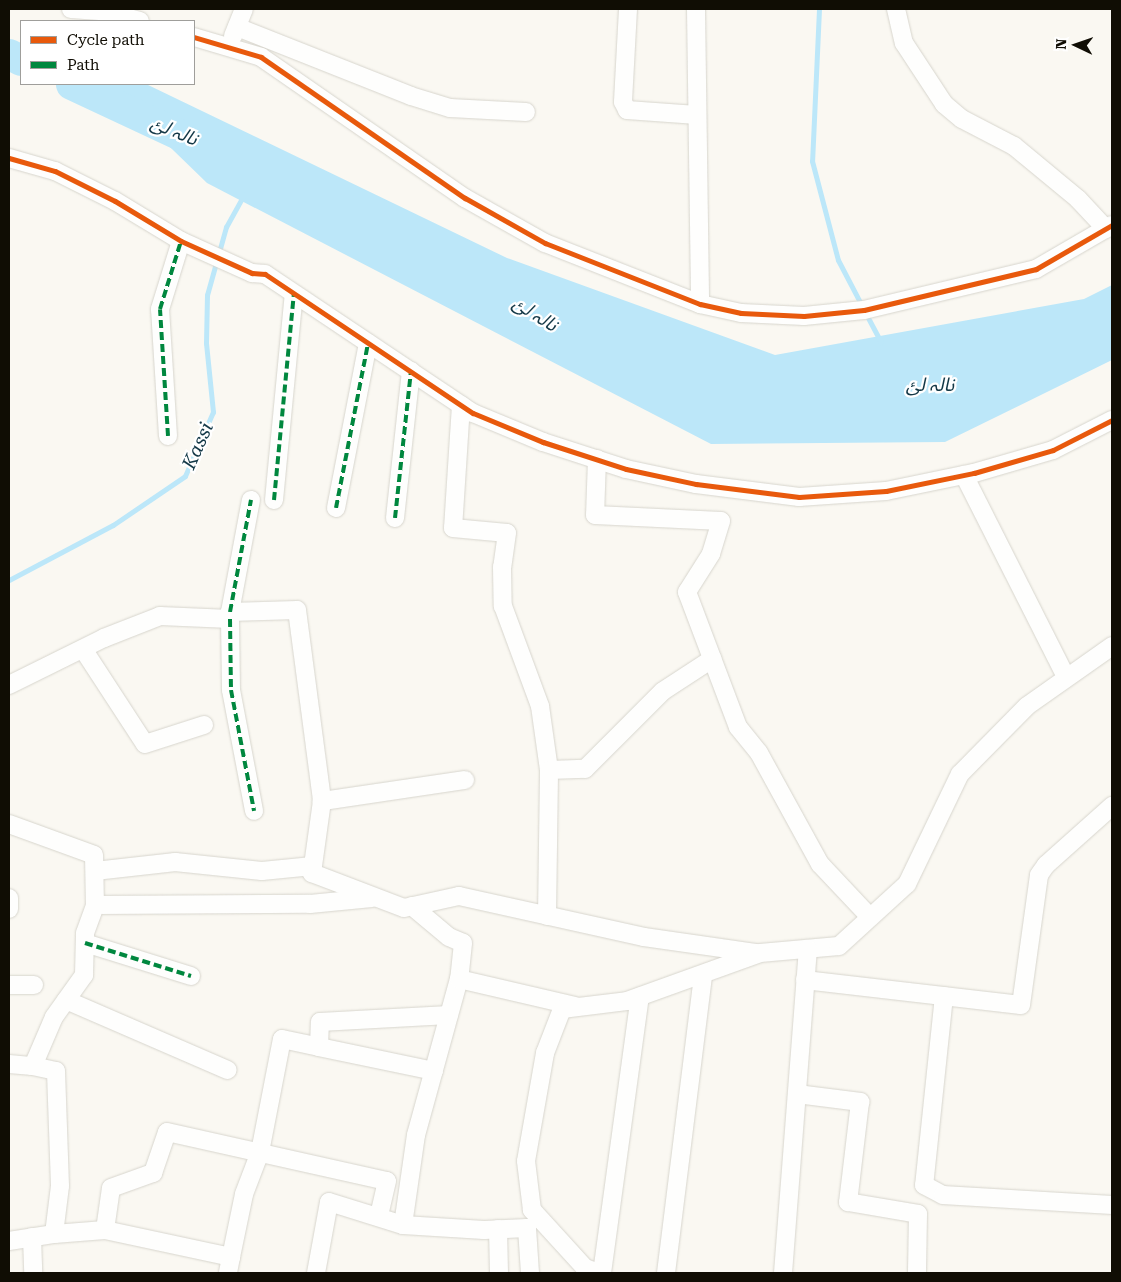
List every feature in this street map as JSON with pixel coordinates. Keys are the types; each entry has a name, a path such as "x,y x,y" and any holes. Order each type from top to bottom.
{"street":[{"path":"71,9 104,10 137,20"},
{"path":"228,47 244,9"},
{"path":"628,9 623,102 627,110 698,115"},
{"path":"696,9 700,304"},
{"path":"195,37 261,57 466,198 545,243 700,304 741,313 804,316 864,310 1036,269 1109,227 1078,198 1014,146 962,119 944,104 904,43 896,9"},
{"path":"237,27 411,96 450,108 526,112"},
{"path":"9,158 55,171 115,201 181,241 207,251 252,273 265,274 461,405 542,442 597,459 696,484 799,497 886,491 964,475 1053,450 1112,420"},
{"path":"168,436 160,309 181,241"},
{"path":"274,500 294,294"},
{"path":"336,508 368,343"},
{"path":"395,518 411,371"},
{"path":"461,405 453,528 506,533 502,567 503,606 540,706 550,770 547,916"},
{"path":"597,459 595,515 721,521 711,554 687,592 712,659 738,727 759,753 820,864 870,917"},
{"path":"964,475 1066,677"},
{"path":"251,500 230,616 231,690 254,811"},
{"path":"9,685 83,649 160,616 230,616 297,610 322,801 312,873 404,908 459,896 644,937 760,953 839,946 907,884 960,774 1027,706 1112,646"},
{"path":"83,649 144,744 204,725"},
{"path":"550,770 585,769 663,691 712,659"},
{"path":"322,801 465,780"},
{"path":"805,980 1021,1005 1039,876 1046,865 1112,806"},
{"path":"9,824 94,855 95,905 85,943 84,975 54,1017 33,1066"},
{"path":"95,871 175,862 262,871 313,866"},
{"path":"95,905 310,904 375,897"},
{"path":"9,898 9,909"},
{"path":"403,1225 416,1135 459,979 463,943 449,937 412,906"},
{"path":"85,943 191,976"},
{"path":"783,1273 808,949"},
{"path":"640,997 601,1273 585,1268 532,1210 526,1161 545,1053 562,1009 640,997 760,953"},
{"path":"666,1273 703,975"},
{"path":"459,979 579,1007"},
{"path":"9,985 34,985"},
{"path":"944,996 924,1185 943,1195 1112,1205"},
{"path":"66,1000 228,1070"},
{"path":"319,1047 320,1022 449,1015"},
{"path":"9,1241 54,1234 105,1230 230,1265 244,1194 260,1152 282,1038 434,1071"},
{"path":"9,1064 33,1066 56,1071 60,1186 54,1234"},
{"path":"797,1094 860,1102 848,1202 918,1214 917,1273"},
{"path":"105,1230 111,1188 153,1173 167,1132 388,1181 379,1217"},
{"path":"316,1273 329,1202 403,1225 498,1229 527,1228 530,1273"},
{"path":"498,1229 499,1273"},
{"path":"32,1237 33,1273"}],"water":[{"name":"نالہ لئ","path":"106,85 148,85 507,258 775,355 1084,299 1112,285 1112,360 945,442 711,444 207,183"}],"waterway":[{"path":"819,9 812,161 838,260 862,306"},
{"name":"نالہ لئ","path":"9,54 20,60"},
{"name":"نالہ لئ","path":"73,85 178,134"},
{"name":"Kassi","path":"9,580 113,525 185,476 213,412 206,343 207,295 226,227 244,195"},
{"path":"866,314 881,342"}],"marked path":[{"path":"168,436 160,309 181,241"},
{"path":"274,500 294,294"},
{"path":"336,508 368,343"},
{"path":"395,518 411,371"},
{"path":"230,612 251,500"},
{"path":"230,619 231,690 254,811"},
{"path":"85,943 191,976"}],"cycle path":[{"path":"195,37 261,57 465,198 545,243 700,304 741,313 804,316 864,310 1036,269 1112,225"},
{"path":"9,158 55,171 115,201 181,241 252,273 265,274 473,413 543,442 626,469 696,484 799,497 886,491 974,473 1053,450 1112,420"}]}
